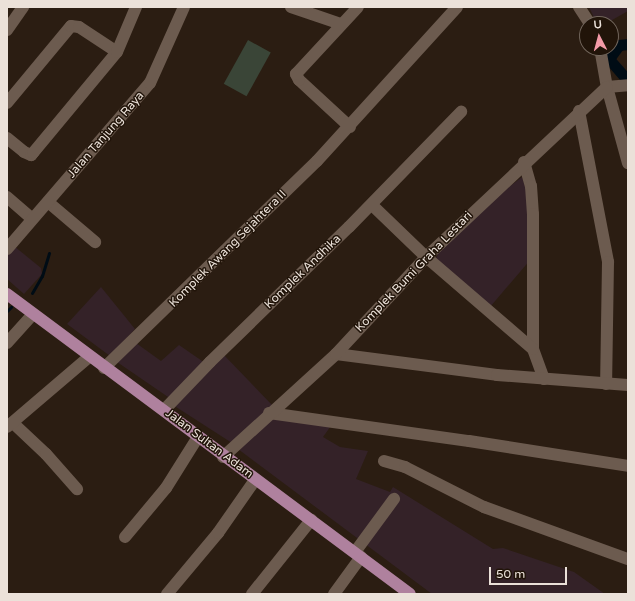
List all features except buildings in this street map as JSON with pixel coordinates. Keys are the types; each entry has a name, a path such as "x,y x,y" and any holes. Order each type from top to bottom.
{"main road":[{"name":"Jalan Sultan Adam","path":"7,294 32,315 164,410 223,457 410,594"}],"street":[{"path":"7,30 23,7"},
{"path":"7,138 24,152 31,155 34,153 117,52 136,7"},
{"name":"Jalan Tanjung Raya","path":"7,249 150,83 184,7"},
{"path":"291,7 341,24"},
{"path":"350,127 299,80 296,74 358,7"},
{"name":"Komplek Awang Sejahtera II","path":"104,368 350,127 457,7"},
{"path":"579,7 585,16"},
{"path":"7,103 72,26 79,27 117,52"},
{"path":"601,56 606,87 628,163"},
{"path":"606,87 628,85"},
{"name":"Komplek Bumi Graha Lestari","path":"223,457 269,413 336,354 426,257 524,162 606,87"},
{"path":"579,111 608,262 606,384"},
{"name":"Komplek Andhika","path":"164,410 210,362 372,205 462,112"},
{"path":"524,162 531,186 533,214 533,349 544,379"},
{"path":"7,197 32,219"},
{"path":"48,202 95,242"},
{"path":"372,205 426,257 533,349"},
{"path":"7,343 32,315"},
{"path":"336,354 497,375 628,385"},
{"path":"76,489 46,454 10,425 89,357"},
{"path":"269,413 469,441 628,466"},
{"path":"125,537 166,488 198,437"},
{"path":"384,462 405,467 484,507 628,559"},
{"path":"167,594 218,533 255,480"},
{"path":"334,594 394,499"},
{"path":"252,594 311,520"}],"shaded area":[{"path":"589,7 628,7 628,11 619,16 593,16"},
{"path":"522,177 528,194 531,259 490,307 435,260 441,248 471,216"},
{"path":"14,246 41,268 42,274 24,294 7,279 7,253"},
{"path":"101,287 135,329 110,356 67,324"},
{"path":"136,343 161,361 179,345 205,363 171,399 117,362"},
{"path":"223,354 273,406 232,443 173,405"},
{"path":"270,418 333,423 323,437 340,447 368,451 356,479 390,492 393,487 493,549 503,548 574,572 605,594 432,594 238,449"}],"green space":[{"path":"248,40 271,53 246,96 224,84"}],"waterway":[{"path":"628,44 619,45 609,59 628,81"},
{"path":"32,293 42,276 49,253"},
{"path":"7,311 11,307"}]}
